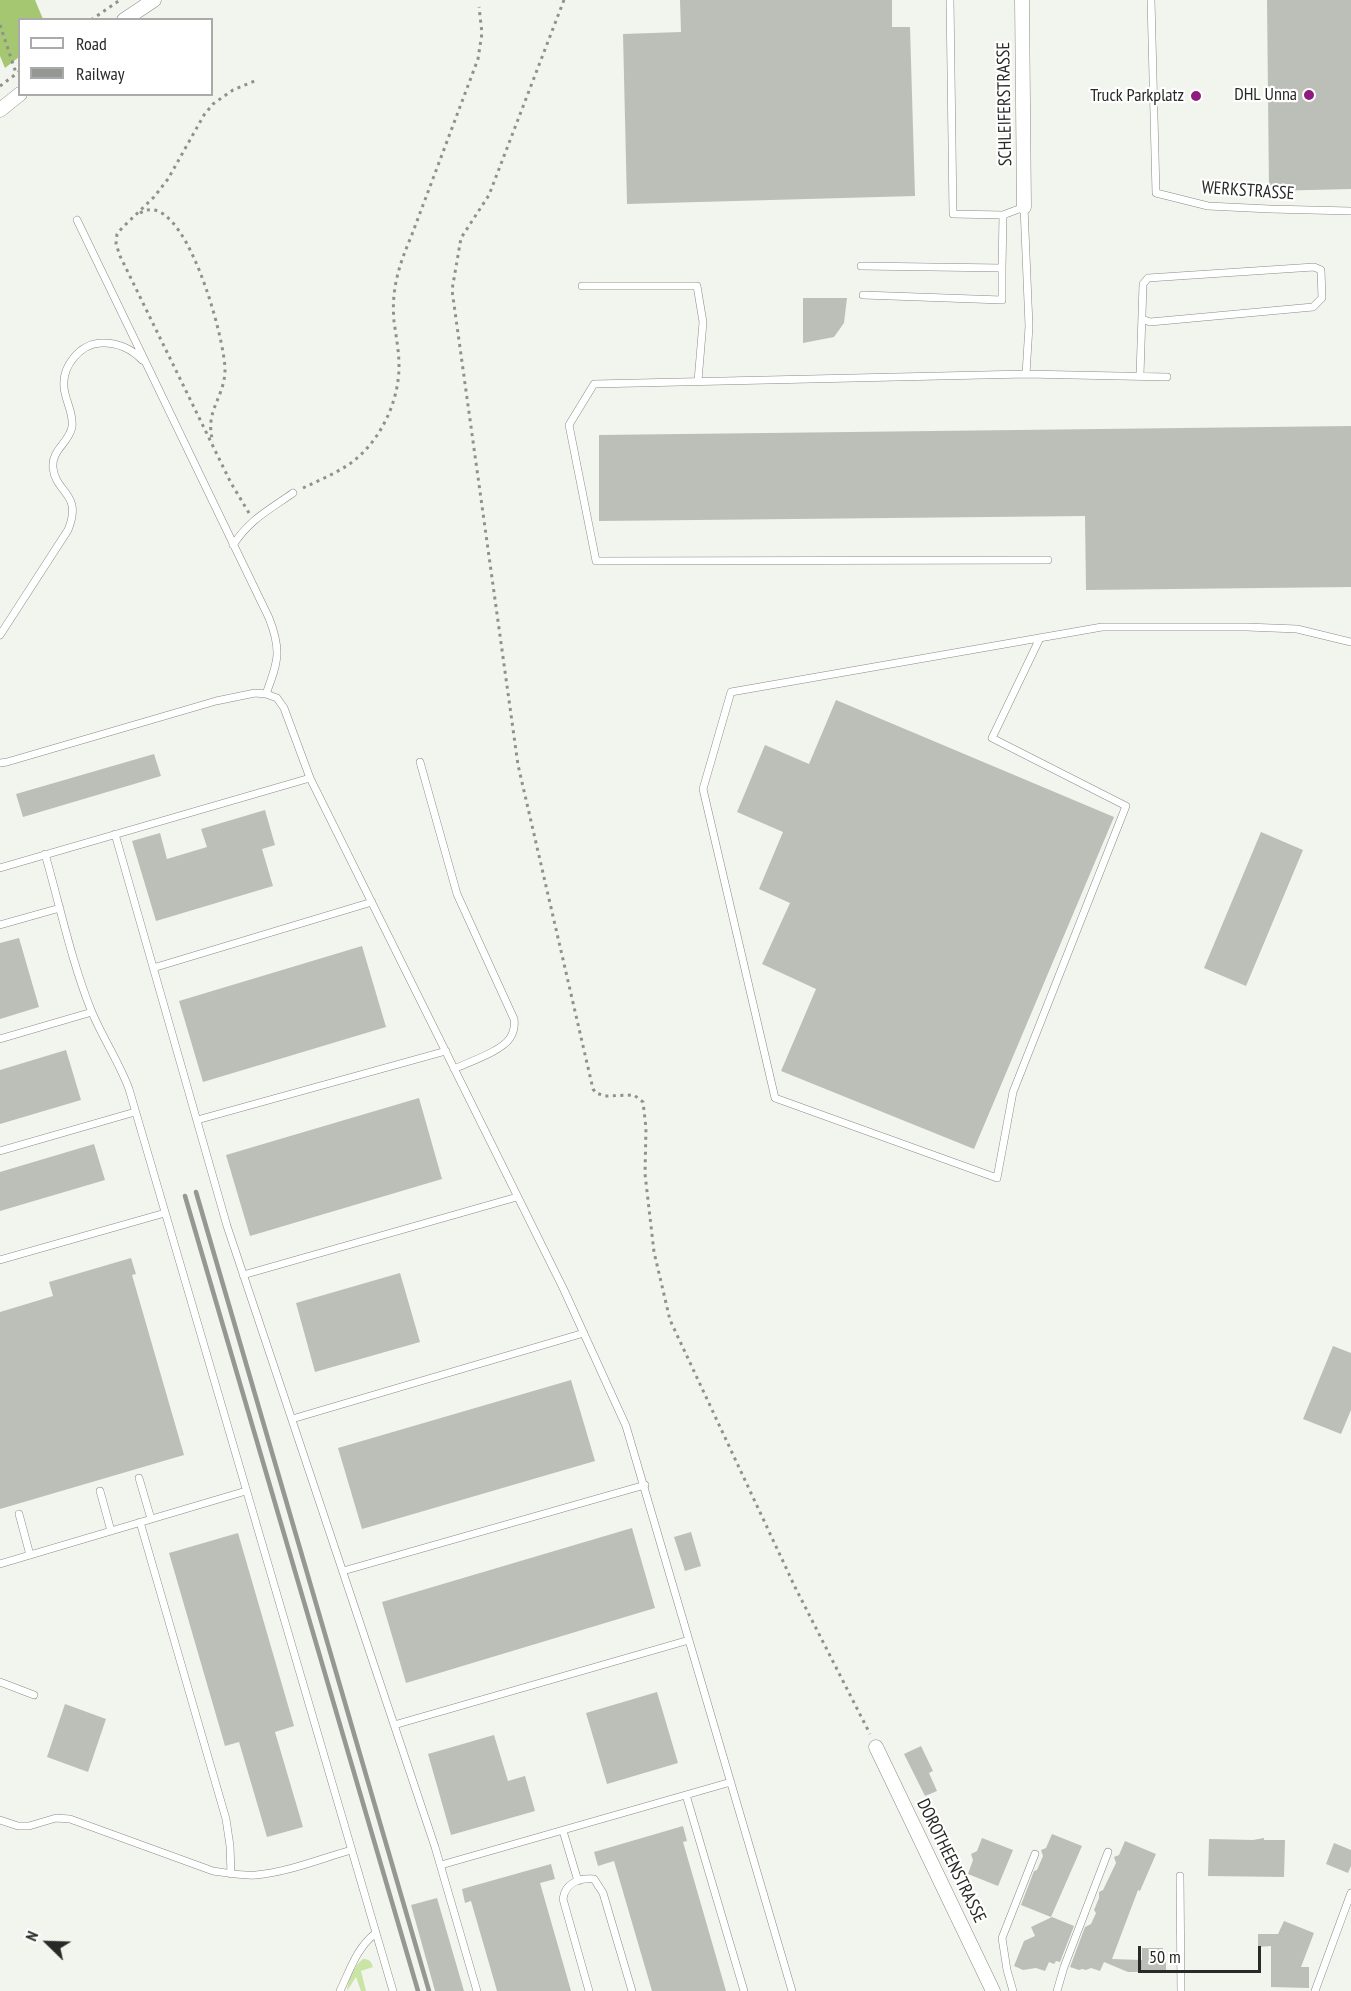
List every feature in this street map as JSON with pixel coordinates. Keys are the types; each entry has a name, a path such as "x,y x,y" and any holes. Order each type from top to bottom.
{"street":[{"path":"127,18 154,0"},
{"name":"SCHLEIFERSTRASSE","path":"1022,0 1024,207"},
{"path":"0,110 18,96"},
{"name":"DOROTHEENSTRASSE","path":"876,1747 993,1991"}],"lane":[{"path":"950,0 953,214 1003,215 1024,207 1029,326 1026,374"},
{"name":"WERKSTRASSE","path":"1151,0 1156,194 1208,206 1351,211"},
{"path":"863,295 1002,300 1003,215"},
{"path":"77,220 275,635 278,651 277,667 266,694"},
{"path":"861,266 1002,268"},
{"path":"1140,375 1143,284 1148,278 1314,267 1321,270 1322,298 1313,307 1150,322 1142,319"},
{"path":"582,286 697,286 703,322 698,381"},
{"path":"0,635 72,521 71,501 54,474 53,464 55,454 72,429 72,417 63,386 72,360 91,345 113,344 136,354 149,368"},
{"path":"1048,560 596,561 569,424 594,384 1026,374 1167,377"},
{"path":"233,545 243,530 254,520 293,493"},
{"path":"1040,638 992,738 1126,806 1013,1092 997,1178 775,1098 703,789 731,692 1102,627 1297,629 1351,642"},
{"path":"0,763 216,700 255,693 266,694 277,698 284,708 310,778 584,1333 627,1426 792,1991"},
{"path":"420,762 457,894 514,1019 515,1028 508,1042 454,1069"},
{"path":"0,868 310,778"},
{"path":"115,834 227,1226 441,1865 477,1991"},
{"path":"45,855 79,978 92,1012 120,1067 135,1112 393,1991"},
{"path":"153,968 372,902"},
{"path":"0,925 60,908"},
{"path":"0,1039 92,1012"},
{"path":"197,1120 446,1051"},
{"path":"0,1151 135,1112"},
{"path":"243,1275 517,1197"},
{"path":"0,1260 165,1213"},
{"path":"292,1419 584,1333"},
{"path":"139,1478 151,1519"},
{"path":"343,1571 645,1485"},
{"path":"100,1491 111,1531"},
{"path":"0,1564 246,1491"},
{"path":"19,1514 30,1555"},
{"path":"140,1522 226,1819 231,1874"},
{"path":"394,1725 689,1640"},
{"path":"0,1682 34,1695"},
{"path":"441,1865 731,1782"},
{"path":"686,1795 744,1991"},
{"path":"0,1820 18,1826 29,1826 57,1818 70,1819 213,1871 231,1874 254,1875 275,1872 351,1850"},
{"path":"563,1830 578,1881"},
{"path":"1057,1991 1108,1852"},
{"path":"1012,1991 1002,1938 1035,1854"},
{"path":"1180,1876 1181,1991"},
{"path":"589,1991 563,1899 566,1888 570,1884 594,1879 603,1893 632,1991"},
{"path":"1315,1991 1351,1893"},
{"path":"340,1991 358,1953 366,1941 376,1933"}],"path":[{"path":"94,18 120,0"},
{"path":"564,0 489,195 461,238 452,290 518,765 593,1089 596,1093 605,1096 634,1095 643,1102 646,1128 645,1174 654,1252 670,1320 795,1587 876,1747"},
{"path":"293,493 336,472 362,454 386,419 392,404 399,381 393,296 395,279 477,59 482,33 478,7"},
{"path":"0,26 18,72 0,86"},
{"path":"254,520 240,499 215,450 116,244 117,234 154,197 168,179 192,134 213,104 233,90 257,80"},
{"path":"133,217 145,210 153,209 164,212 176,225 185,240 207,292 215,316 225,369 224,380 210,425 215,450"}],"green space":[{"path":"0,0 35,0 43,18 18,18 18,58 5,68 0,56"},
{"path":"363,1959 370,1961 373,1967 361,1971 366,1991 361,1991 356,1977 347,1991 352,1973"}],"building":[{"path":"680,0 892,0 892,27 910,27 915,196 627,204 623,34 681,32"},
{"name":"DHL Unna","path":"1267,0 1351,0 1351,189 1269,191"},
{"path":"803,298 847,298 844,323 834,337 803,343"},
{"path":"1351,426 1351,587 1086,590 1085,516 599,521 599,435"},
{"path":"836,700 1114,817 974,1149 781,1071 816,989 762,964 790,903 759,889 783,832 737,812 765,745 809,764"},
{"path":"154,754 161,776 23,817 16,794"},
{"path":"265,810 275,845 262,849 273,886 156,921 132,841 160,833 167,859 207,847 201,829"},
{"path":"1261,832 1303,850 1246,986 1204,968"},
{"path":"19,938 39,1007 0,1019 0,943"},
{"path":"362,946 386,1027 203,1082 179,1001"},
{"path":"66,1050 81,1100 0,1124 0,1070"},
{"path":"419,1098 442,1179 250,1236 226,1155"},
{"path":"94,1144 105,1180 0,1211 0,1172"},
{"path":"131,1258 136,1274 132,1275 184,1455 0,1509 0,1312 53,1296 49,1282"},
{"path":"400,1273 420,1342 315,1372 296,1303"},
{"path":"1333,1346 1351,1353 1351,1410 1341,1434 1303,1419"},
{"path":"571,1380 595,1461 362,1529 338,1448"},
{"path":"632,1528 655,1608 406,1683 382,1602"},
{"path":"691,1532 701,1566 685,1571 674,1537"},
{"path":"238,1533 294,1726 275,1732 303,1827 267,1837 239,1742 225,1746 169,1553"},
{"path":"657,1692 678,1763 607,1784 586,1713"},
{"path":"65,1704 106,1719 88,1772 47,1757"},
{"path":"494,1735 508,1781 525,1776 535,1811 451,1835 428,1754"},
{"path":"921,1746 933,1771 929,1773 937,1791 925,1796 904,1754"},
{"path":"683,1826 687,1841 683,1842 726,1991 652,1991 614,1861 598,1866 594,1852"},
{"path":"1052,1834 1082,1846 1051,1917 1021,1905 1034,1871 1037,1870 1043,1856 1041,1850 1046,1848"},
{"path":"982,1838 1013,1850 998,1886 968,1874 973,1860 971,1854 977,1851"},
{"path":"1264,1838 1264,1840 1285,1840 1284,1877 1208,1876 1209,1839"},
{"path":"1125,1841 1156,1854 1140,1891 1138,1890 1112,1959 1142,1960 1142,1948 1163,1948 1166,1972 1128,1972 1104,1962 1100,1971 1070,1967 1085,1927 1091,1924 1096,1913 1094,1910 1099,1892 1103,1890 1116,1863 1114,1857 1119,1855"},
{"path":"1334,1843 1351,1850 1351,1866 1348,1873 1326,1864"},
{"path":"551,1864 555,1879 540,1883 571,1991 497,1991 471,1901 465,1903 462,1889"},
{"path":"437,1898 464,1991 435,1991 411,1905"},
{"path":"1052,1917 1074,1926 1060,1962 1056,1961 1054,1964 1049,1962 1045,1971 1036,1968 1023,1970 1014,1966 1024,1941 1035,1936 1031,1927"},
{"path":"1284,1921 1314,1933 1301,1967 1309,1967 1309,1988 1271,1987 1271,1946 1258,1947 1258,1934 1278,1934"}],"railway":[{"path":"196,1192 429,1991"},
{"path":"185,1196 418,1991"}],"place":[{"name":"DHL Unna","path":"1309,95"},
{"name":"Truck Parkplatz","path":"1196,96"}]}
